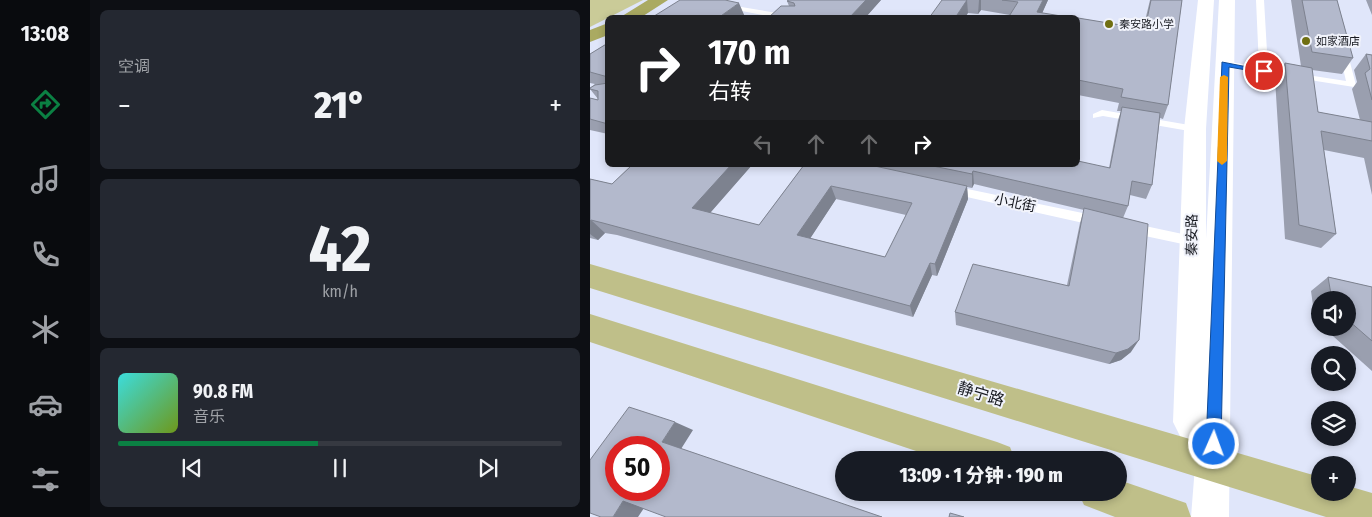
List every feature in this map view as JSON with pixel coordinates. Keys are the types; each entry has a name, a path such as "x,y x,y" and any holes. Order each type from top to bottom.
{"highway":[{"path":"632,15 660,0"},
{"path":"590,37 605,30"}],"main road":[{"name":"秦安路","path":"1206,0 1195,129 1190,422 1213,464"},
{"name":"秦安路","path":"1210,517 1227,0"},
{"name":"静宁路","path":"590,276 1372,512"},
{"path":"590,328 969,451"},
{"path":"1124,501 1172,517"}],"lane":[{"path":"1260,0 1264,71"},
{"path":"717,5 777,15"},
{"path":"1225,64 1351,85 1340,38"},
{"path":"1096,116 1102,114 1195,129"},
{"name":"小北街","path":"943,188 1192,241"}],"green space":[{"path":"590,0 643,0 614,15 605,15 605,19 590,27"}],"building":[{"path":"680,0 725,0 739,3 722,15 656,15"},
{"path":"866,0 852,15 771,15 781,6 795,6 794,3 787,1"},
{"path":"942,0 967,0 957,15 931,15"},
{"path":"1002,0 1043,0 1037,12 1055,15 1010,15 1018,2"},
{"path":"1151,0 1182,0 1168,105 1121,97 1123,89 1080,80 1080,18 1145,29"},
{"path":"1302,0 1337,0 1353,58 1312,52"},
{"path":"605,45 605,76 590,72 590,54"},
{"path":"1366,54 1372,55 1372,100 1365,73 1370,69"},
{"path":"1285,63 1312,68 1318,112 1372,122 1372,141 1321,131 1336,234 1299,225"},
{"path":"605,83 605,123 590,119 590,98 598,100 598,91 590,89 595,85"},
{"path":"1122,107 1160,113 1152,185 1132,181 1128,206 973,171 972,174 938,167 1080,167 1080,161 1110,168"},
{"path":"630,167 729,167 692,208 759,225 802,167 879,167 967,186 935,264 930,263 910,306 590,221 590,179 612,184","holes":["831,186 912,203 885,257 797,235"]},
{"path":"1084,208 1148,224 1139,340 1128,349 1116,353 955,312 973,264 1069,286"},
{"path":"1328,277 1372,287 1372,341 1356,327 1356,291 1330,291"},
{"path":"629,407 675,422 666,436 608,436"},
{"path":"605,440 605,501 623,501 613,517 601,517 590,513 590,460"},
{"path":"670,445 882,517 666,517 623,501 670,501"},
{"path":"950,513 964,517 949,517"}],"slow traffic":[{"path":"1222,161 1224,77"}],"place":[{"name":"秦安路小学","path":"1109,24"},
{"name":"如家酒店","path":"1306,41"}],"route":[{"path":"1214,444 1225,64 1264,71"}]}
